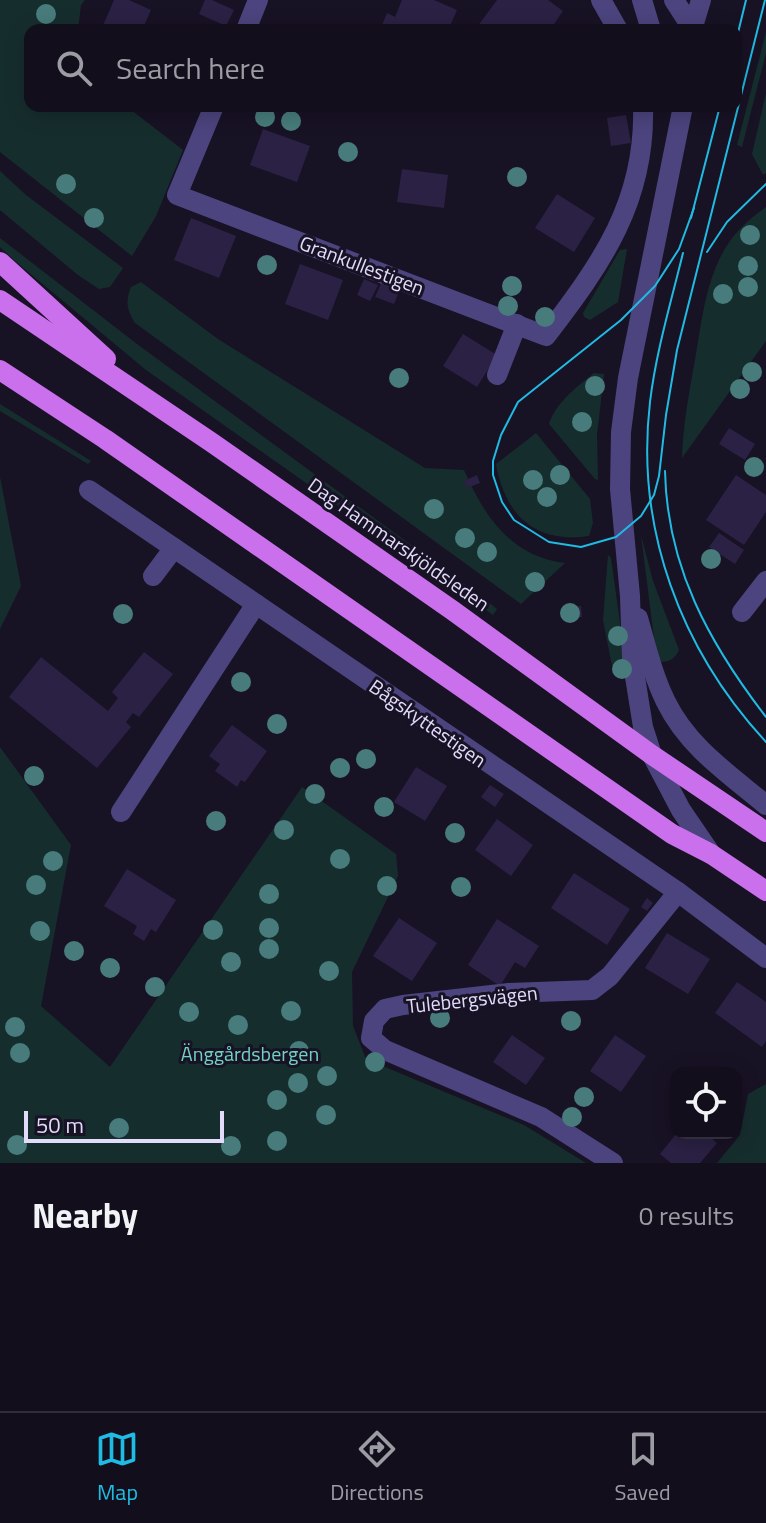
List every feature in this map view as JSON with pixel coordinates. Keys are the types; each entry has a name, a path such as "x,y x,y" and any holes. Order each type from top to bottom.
{"main road":[{"path":"0,262 153,402"},
{"name":"Dag Hammarskjöldsleden","path":"0,300 153,402 452,610 652,755 766,832"},
{"path":"0,370 118,447 672,834 711,854 766,891"}],"street":[{"path":"248,24 258,0"},
{"path":"601,0 615,24"},
{"path":"642,0 649,24"},
{"path":"674,0 689,24"},
{"path":"688,0 691,24"},
{"path":"694,24 701,0"},
{"name":"Grankullestigen","path":"212,112 177,195 546,336 584,287 620,225 631,197 640,158 643,112"},
{"path":"682,112 628,378 621,432 620,489 632,658 643,727 652,755 681,810 711,854"},
{"path":"497,375 517,324"},
{"name":"Bågskyttestigen","path":"89,490 678,892 766,958"},
{"path":"153,576 174,548"},
{"path":"742,612 766,581"},
{"path":"630,596 665,702 684,732 706,756 766,805"},
{"path":"121,812 256,604"},
{"name":"Tulebergsvägen","path":"613,1163 541,1117 385,1050 371,1038 374,1021 385,1009 403,1005 509,993 592,990 610,976 678,892"}],"green space":[{"path":"0,0 85,0 81,5 79,24 24,24 24,112 134,112 183,150 156,216 132,256 0,152"},
{"path":"766,32 766,53 742,147 737,145"},
{"path":"766,93 766,173 763,175 752,154"},
{"path":"0,171 26,195 123,268 110,287 99,289 78,275 0,210"},
{"path":"766,207 766,341 682,458 703,314 715,268 738,231"},
{"path":"0,238 137,344 482,597 497,609 493,615 146,370 15,261 0,247"},
{"path":"627,249 618,302 590,320 584,317 583,313 620,250"},
{"path":"141,282 218,339 425,468 464,470 481,503 502,532 529,552 565,563 521,604 135,323 129,310 128,297 131,287"},
{"path":"594,373 604,374 597,435 598,480 549,424 562,402"},
{"path":"0,404 91,461 88,464 0,411"},
{"path":"536,433 590,499 593,523 589,536 553,535 538,530 515,511 507,498 496,464"},
{"path":"0,477 21,586 0,629"},
{"path":"641,535 653,581 679,650 674,658 666,661 660,662 655,646"},
{"path":"608,555 611,558 626,666 621,669 612,666 603,620"},
{"name":"Änggårdsbergen","path":"0,747 71,845 41,1006 110,1067 302,787 396,854 398,876 352,972 353,1026 366,1059 524,1125 586,1163 0,1163"},
{"path":"766,1084 766,1163 717,1163 737,1139 742,1139 748,1094"}],"building":[{"path":"114,0 129,0 151,10 145,24 104,24"},
{"path":"205,0 234,10 227,24 199,14"},
{"path":"402,0 434,0 457,10 451,24 382,24 387,13 395,17"},
{"path":"497,0 548,0 563,11 554,24 479,24"},
{"path":"626,115 631,143 611,146 607,118"},
{"path":"263,129 310,146 297,182 250,165"},
{"path":"402,169 448,175 444,208 397,202"},
{"path":"557,194 595,218 574,252 535,228"},
{"path":"191,218 236,236 219,278 174,260"},
{"path":"300,264 343,280 328,320 285,304"},
{"path":"364,279 378,285 370,301 357,295"},
{"path":"383,279 401,287 394,304 375,297"},
{"path":"463,334 497,355 477,387 443,366"},
{"path":"729,428 755,444 745,460 719,444"},
{"path":"477,475 480,483 467,488 464,481"},
{"path":"736,475 766,495 766,512 744,545 706,520"},
{"path":"719,533 744,550 735,564 709,547"},
{"path":"581,606 582,617 571,618 569,608"},
{"path":"144,652 173,674 139,717 133,713 126,722 131,727 97,768 9,697 41,657 108,711 118,698 112,692"},
{"path":"232,725 267,751 245,782 241,780 237,787 215,771 220,764 209,756"},
{"path":"416,767 447,786 425,821 394,802"},
{"path":"490,785 504,794 495,807 481,797"},
{"path":"497,819 533,845 511,876 475,850"},
{"path":"127,869 176,900 156,932 151,929 144,941 133,934 137,926 104,906"},
{"path":"574,873 630,909 607,945 551,908"},
{"path":"647,898 653,903 647,911 641,907"},
{"path":"399,918 437,943 412,981 373,956"},
{"path":"497,919 539,946 525,968 515,962 500,986 468,965"},
{"path":"667,933 710,959 688,994 645,968"},
{"path":"737,982 766,1002 766,1041 762,1047 715,1013"},
{"path":"512,1035 545,1058 526,1085 493,1062"},
{"path":"615,1035 646,1056 621,1092 590,1071"},
{"path":"672,1139 712,1139 717,1143 700,1163 671,1163 660,1154"}],"tram line":[{"path":"740,24 746,0"},
{"path":"742,91 765,0"},
{"path":"691,218 718,112"},
{"path":"694,208 679,249 655,286 621,320 518,402 501,435 493,461 493,475 502,502 514,520 549,542 581,547 616,537 641,516 654,495 677,350 737,112"},
{"path":"707,252 727,222 766,184"},
{"path":"683,253 650,402 647,449 650,496 670,585 688,627 710,668 766,742"},
{"path":"665,471 674,540 695,602 726,661 766,717"}]}
